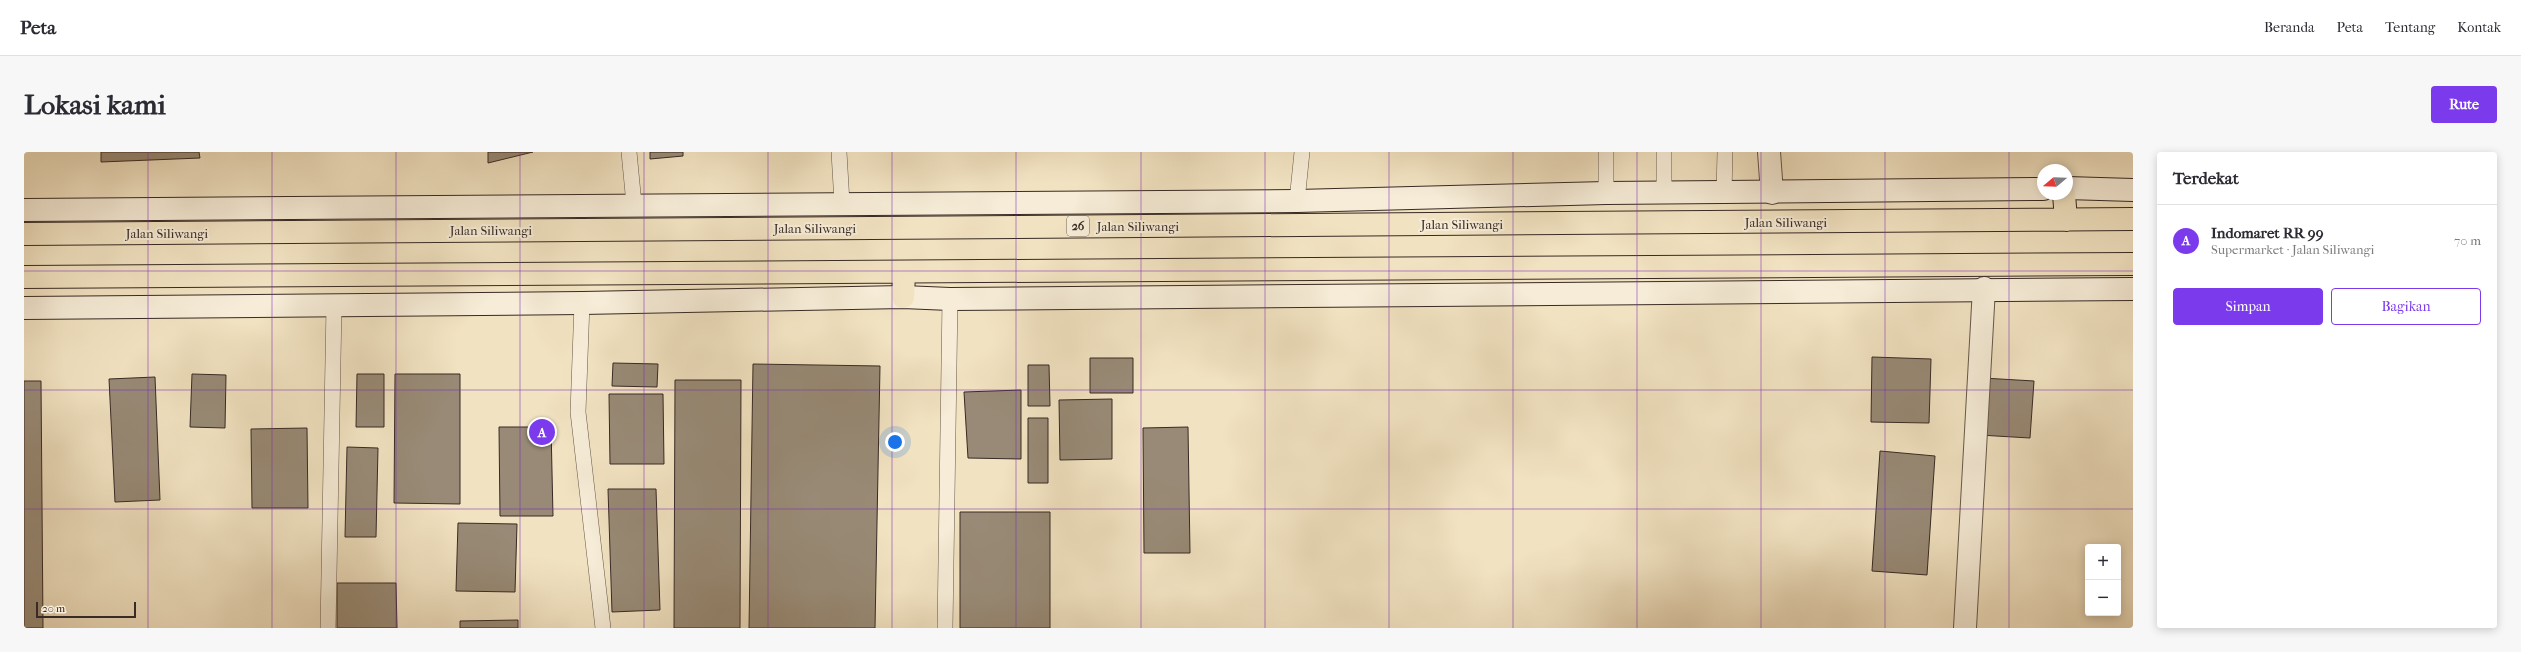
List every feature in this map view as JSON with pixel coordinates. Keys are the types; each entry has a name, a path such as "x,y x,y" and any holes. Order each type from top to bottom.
{"highway":[{"path":"2064,200 2066,220"},
{"name":"Jalan Siliwangi","path":"24,234 2133,219"},
{"path":"24,277 904,273 2133,264"},
{"path":"904,273 904,297"}],"street":[{"path":"1769,152 1772,193"},
{"path":"24,210 634,204 1298,200 1606,193 1772,193 2037,188"},
{"path":"2073,188 2133,190"},
{"path":"24,308 582,304 904,297 950,299 1984,288 2133,289"},
{"path":"1966,628 1984,288"}],"lane":[{"path":"629,152 634,204"},
{"path":"839,152 842,203"},
{"path":"1298,200 1302,152"},
{"path":"1606,152 1606,193"},
{"path":"1664,152 1664,193"},
{"path":"1724,193 1725,152"},
{"path":"945,628 950,299"},
{"path":"582,304 578,412 603,628"},
{"path":"328,628 334,306"}],"building":[{"path":"101,152 199,152 200,158 101,162"},
{"path":"488,152 533,152 488,163"},
{"path":"650,152 683,152 683,156 650,159"},
{"path":"1872,357 1931,359 1929,423 1871,422"},
{"path":"1090,358 1133,358 1133,393 1090,393"},
{"path":"613,363 658,364 657,387 612,386"},
{"path":"753,364 880,366 875,628 749,628"},
{"path":"1028,365 1049,365 1050,406 1028,406"},
{"path":"192,374 226,375 225,428 190,427"},
{"path":"357,374 384,374 384,427 356,427"},
{"path":"395,374 460,374 460,504 394,503"},
{"path":"155,377 160,500 115,502 109,379"},
{"path":"1983,378 2034,381 2030,438 1979,435"},
{"path":"675,380 741,380 740,628 674,628"},
{"path":"24,381 41,381 43,628 24,628"},
{"path":"1021,390 1021,459 968,458 964,392"},
{"path":"609,394 663,394 664,464 610,464"},
{"path":"1112,399 1112,459 1060,460 1059,400"},
{"path":"1028,418 1048,418 1048,483 1028,483"},
{"path":"499,427 551,427 553,516 500,516"},
{"path":"1188,427 1190,553 1144,553 1143,428"},
{"path":"307,428 308,508 252,508 251,429"},
{"path":"347,447 378,448 376,537 345,537"},
{"path":"1880,451 1935,456 1927,575 1872,571"},
{"path":"608,489 656,489 660,610 612,612"},
{"path":"960,512 1050,512 1050,628 960,628"},
{"path":"458,523 517,524 515,592 456,591"},
{"path":"337,583 396,583 397,628 337,628"},
{"path":"518,620 518,628 460,628 460,621"}],"place":[{"name":"Indomaret RR 99","path":"542,432"}]}
